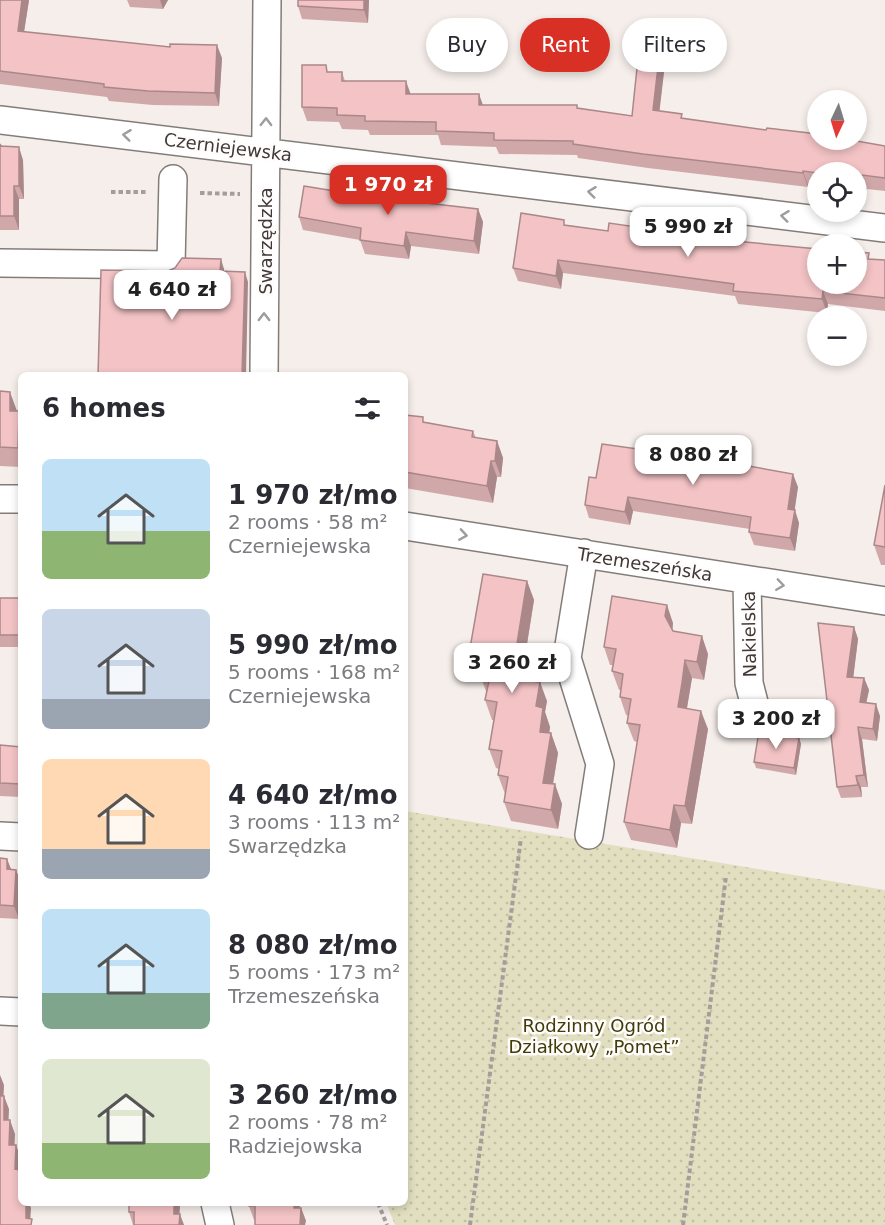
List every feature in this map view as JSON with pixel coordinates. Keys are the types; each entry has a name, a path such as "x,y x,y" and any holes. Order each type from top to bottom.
{"street":[{"name":"Swarzędzka","path":"264,372 267,0"},
{"name":"Czerniejewska","path":"0,120 885,228"},
{"path":"0,263 171,265 173,179"},
{"path":"0,499 18,499"},
{"name":"Trzemeszeńska","path":"408,526 885,601"},
{"path":"584,553 567,658 600,764 589,835"},
{"name":"Nakielska","path":"747,581 749,683 759,722"},
{"path":"0,836 18,837"},
{"path":"0,1011 18,1012"},
{"path":"216,1206 220,1225"}],"path":[{"path":"470,1225 520,838"},
{"path":"683,1225 726,876"},
{"path":"379,1206 387,1225"}],"green space":[{"name":"Rodzinny Ogród Działkowy „Pomet”","path":"408,811 885,890 885,1225 395,1225 387,1206 408,1206"}],"building":[{"path":"0,0 22,0 18,31 170,47 170,44 217,45 215,93 104,87 104,84 0,71"},
{"path":"298,0 364,0 364,10 298,6"},
{"path":"302,65 326,65 327,72 342,72 342,81 406,81 406,94 479,94 479,105 577,105 577,108 632,116 637,72 657,72 653,110 682,114 681,118 766,130 767,128 807,133 807,150 867,150 867,143 885,146 885,178 867,176 867,162 807,162 807,172 803,171 803,173 643,154 573,144 573,141 494,140 494,133 436,131 436,122 365,121 365,116 337,115 337,108 302,107"},
{"path":"0,144 1,146 19,147 19,186 14,186 14,216 0,216"},
{"path":"304,186 365,196 478,209 474,241 406,232 404,246 360,240 361,228 299,217"},
{"path":"521,213 564,220 564,225 608,231 609,223 664,231 664,228 713,234 713,239 807,248 807,294 823,294 822,299 733,291 734,284 558,260 556,276 513,268"},
{"path":"867,253 869,253 868,259 885,260 885,298 850,294 867,294"},
{"path":"182,258 221,259 220,271 245,272 242,372 98,372 101,270 168,271 175,268"},
{"path":"0,391 10,392 10,411 18,411 18,448 0,447"},
{"path":"408,415 423,417 423,422 473,431 472,437 497,441 495,461 491,461 487,486 408,473"},
{"path":"602,444 659,452 660,450 793,474 788,509 795,510 790,538 749,532 751,517 628,497 625,512 585,505 589,477 596,478"},
{"path":"885,485 885,547 874,545"},
{"path":"483,574 527,581 515,656 528,658 524,680 540,682 536,706 543,708 540,732 551,733 543,783 555,784 551,810 504,802 508,777 498,775 502,751 489,749 497,702 485,700 490,676 480,675 484,650 470,648"},
{"path":"612,596 667,605 665,616 673,631 702,636 697,662 685,660 678,707 701,711 685,806 674,805 670,830 624,822 640,725 627,723 631,699 620,697 623,674 612,671 616,649 604,647"},
{"path":"0,598 18,598 18,635 0,635"},
{"path":"818,623 854,627 847,677 864,678 860,702 876,704 873,729 858,727 864,775 856,776 858,785 837,787"},
{"path":"759,731 799,738 794,768 754,762"},
{"path":"0,745 18,747 18,784 0,783"},
{"path":"0,858 7,859 7,869 16,870 14,906 0,905"},
{"path":"0,1096 4,1096 4,1120 10,1120 9,1145 16,1145 18,1206 26,1206 26,1218 32,1219 31,1225 0,1225"},
{"path":"129,1206 174,1206 174,1214 180,1214 179,1225 134,1225 134,1212 129,1212"},
{"path":"255,1206 301,1208 300,1225 255,1225"}]}
